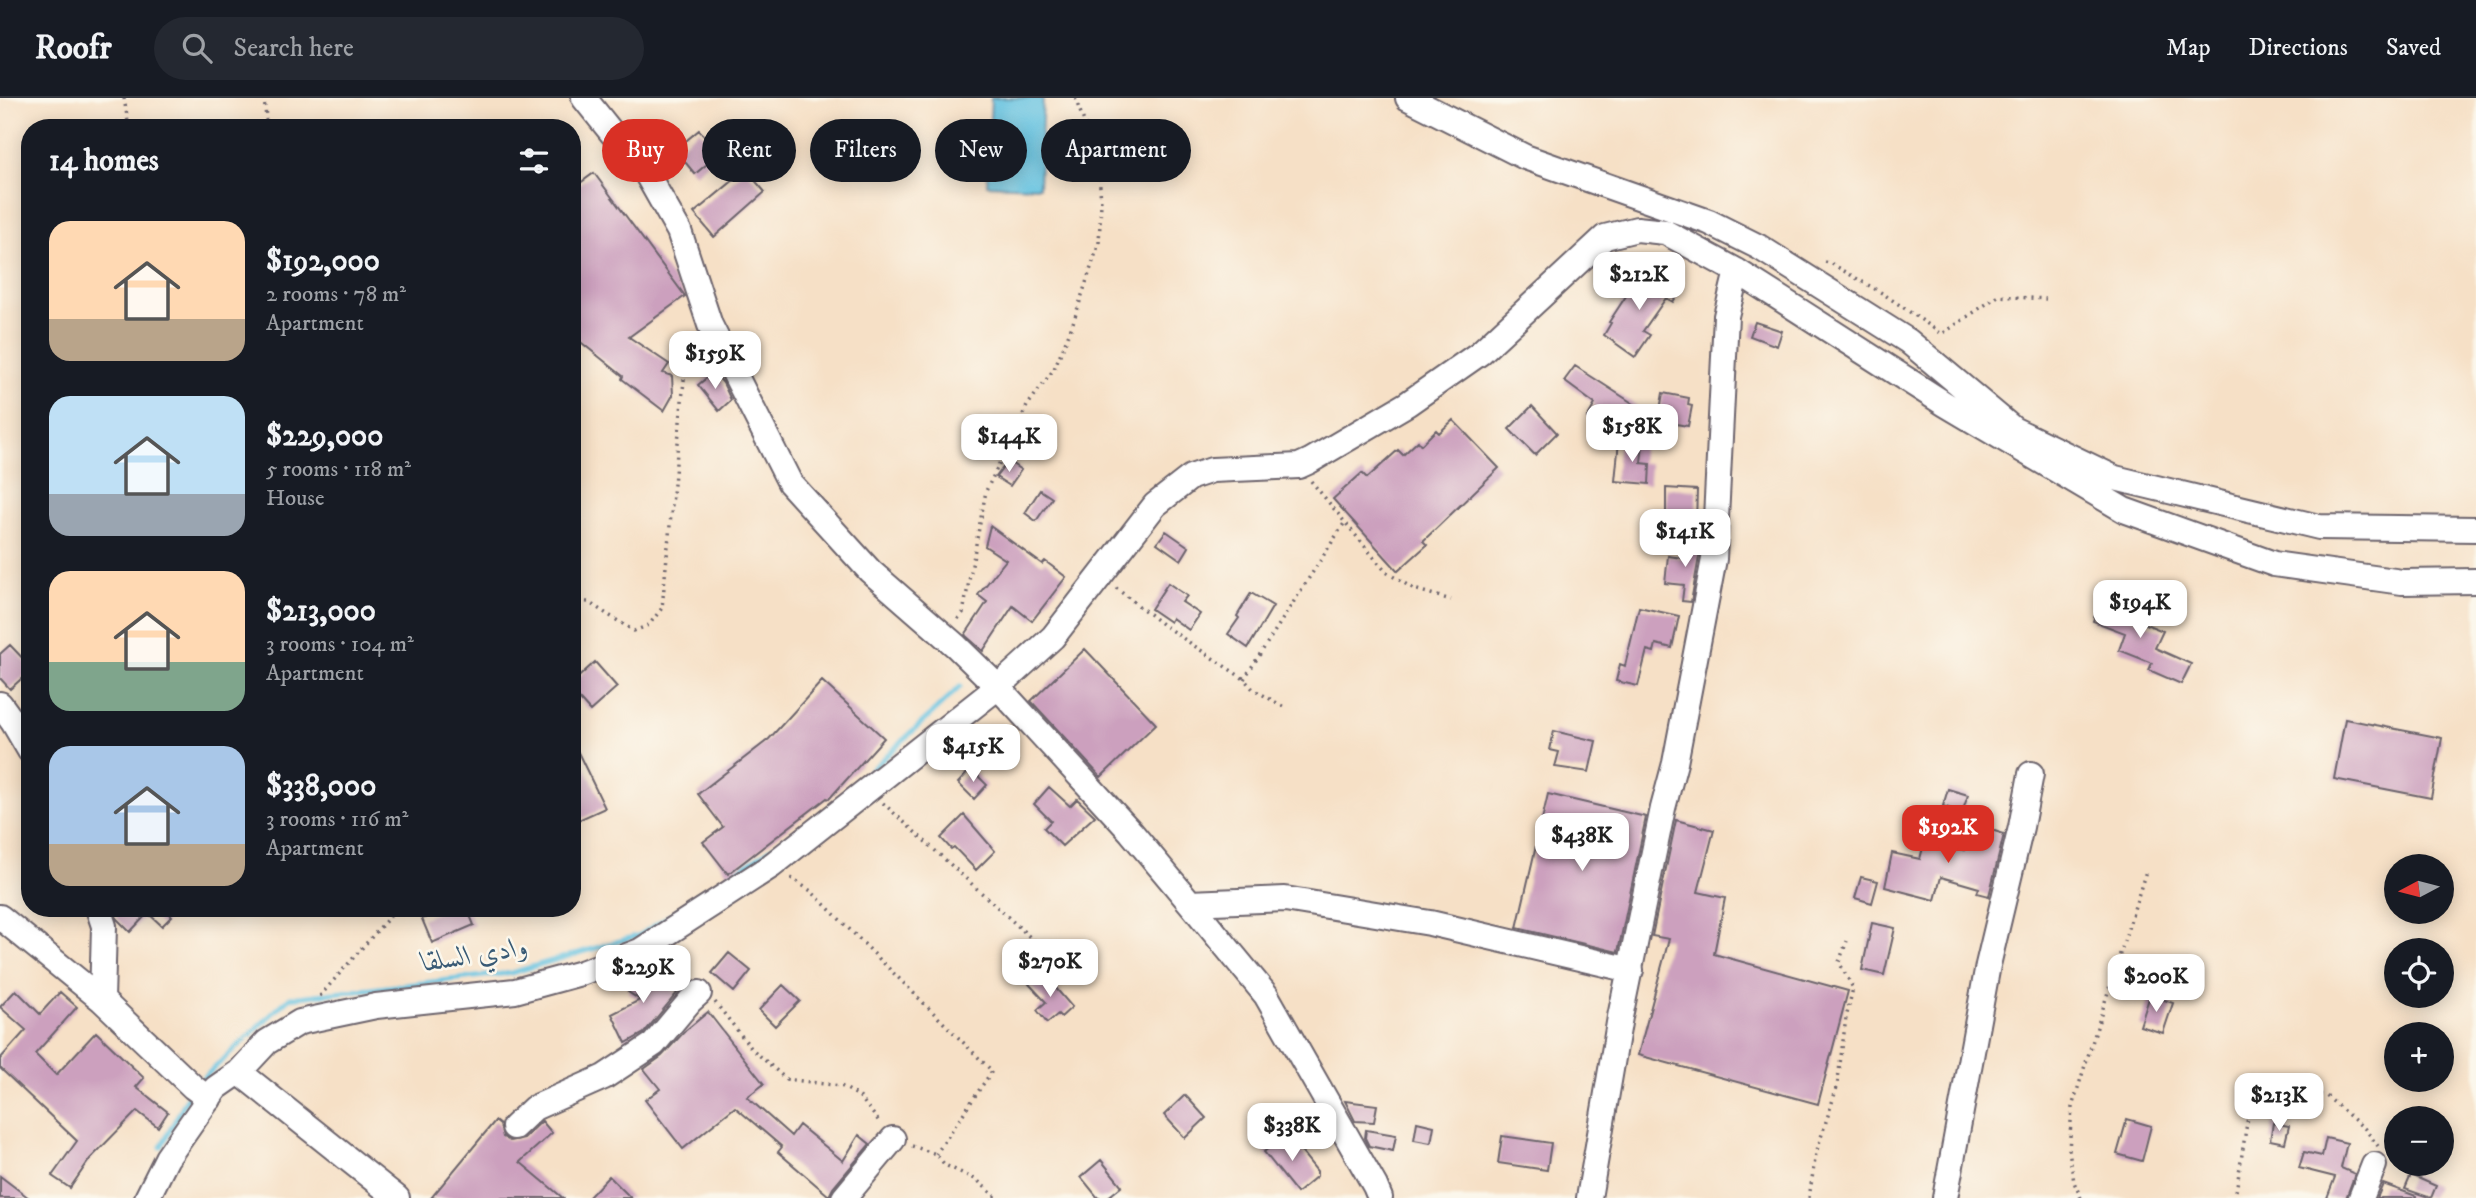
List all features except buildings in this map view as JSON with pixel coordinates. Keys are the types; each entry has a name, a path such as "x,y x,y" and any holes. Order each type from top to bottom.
{"street":[{"path":"584,98 612,133 636,155 679,231 710,325 790,483 870,571 956,646 998,687 1130,832 1266,995 1380,1198"},
{"path":"1408,98 1525,157 1709,222 1759,247 1908,341 2013,429 2115,478 2319,527 2476,529"},
{"path":"147,1198 167,1158 216,1088 239,1072 267,1042 300,1022 376,1006 515,990 581,973 640,951 771,866 998,687 1053,637 1155,505 1191,477 1212,470 1299,466 1407,404 1480,352 1605,237 1637,229 1665,232 1737,271 1945,404 2124,510 2274,564 2403,582 2476,581"},
{"path":"1589,1198 1620,1017 1714,559 1726,316 1737,271"},
{"path":"0,704 21,736"},
{"path":"1945,1198 1988,965 2031,774"},
{"path":"1190,903 1285,899 1430,923 1631,970"},
{"path":"0,917 102,1000 209,1099"},
{"path":"101,917 104,926 102,1000"},
{"path":"514,1127 534,1108 604,1077 654,1044 699,993"},
{"path":"239,1072 397,1198"},
{"path":"844,1198 893,1139"},
{"path":"2361,1198 2374,1165"}],"path":[{"path":"124,98 128,119"},
{"path":"264,98 267,119"},
{"path":"944,637 964,613 986,491 1027,406 1054,369 1072,326 1099,243 1101,203 1098,158 1075,98"},
{"path":"1816,260 1832,264 1882,293 1942,334 1998,296 2046,299"},
{"path":"581,602 588,602 634,631 649,625 662,608 688,339 710,325"},
{"path":"1299,466 1385,572 1414,589 1451,600"},
{"path":"1244,679 1345,522"},
{"path":"1101,576 1163,625 1244,679 1253,689 1286,708"},
{"path":"869,790 1054,959"},
{"path":"771,866 811,891 992,1071 936,1154"},
{"path":"2081,1198 2074,1182 2069,1150 2072,1107 2147,871"},
{"path":"300,1022 389,917"},
{"path":"1809,1198 1816,1153 1837,1087 1846,1018 1853,988 1839,962 1847,941"},
{"path":"640,951 699,993 707,992 752,1049 786,1079 841,1086 859,1096 893,1139 936,1154 945,1165 977,1180 997,1198"},
{"path":"2235,1198 2250,1104 2286,1091 2325,1095 2365,1129 2378,1146 2374,1165"}],"water":[{"path":"991,98 1043,98 1039,187 987,185 987,182 1027,182 1027,119 990,119"}],"waterway":[{"name":"وادي السلقا","path":"852,788 960,687"},
{"name":"وادي السلقا","path":"197,1084 289,998 511,973 640,935 789,837"},
{"name":"وادي السلقا","path":"161,1147 189,1094"}]}
